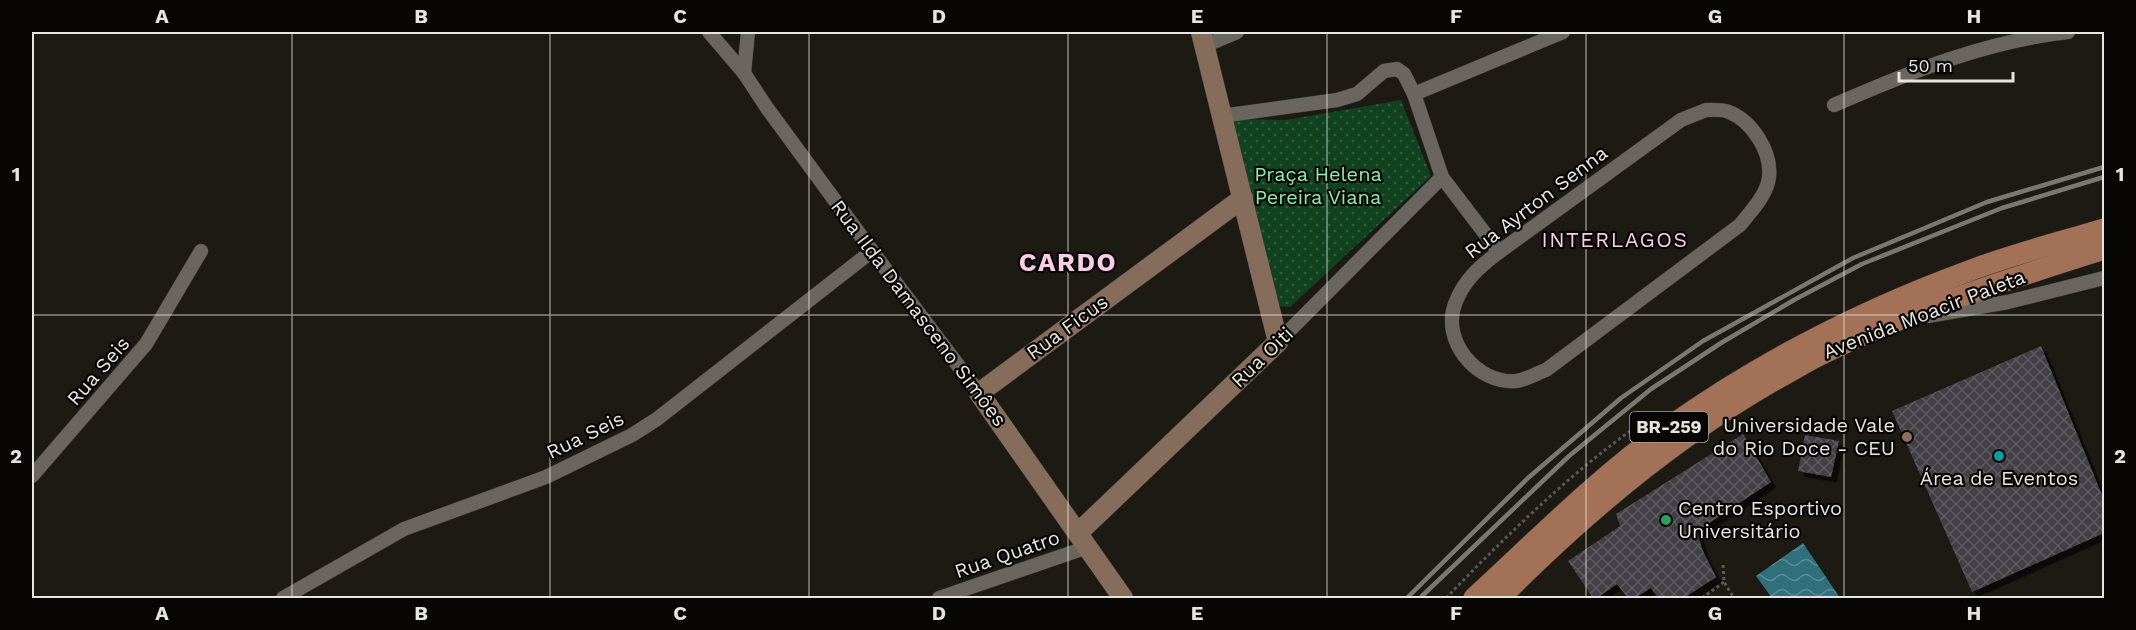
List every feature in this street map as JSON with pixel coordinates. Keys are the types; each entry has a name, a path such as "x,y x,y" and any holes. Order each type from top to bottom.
{"main road":[{"name":"Avenida Moacir Paleta","path":"1474,598 1620,465 1664,431 1728,387 1818,335 1895,300 1975,268 2104,229"},
{"name":"Avenida Moacir Paleta","path":"1500,598 1586,517 1702,425 1822,353 1972,291 2104,249"}],"street":[{"name":"Rua Ilda Damasceno Simôes","path":"709,32 744,73 872,251 979,393 1123,598"},
{"path":"744,73 748,32"},
{"path":"1237,32 1202,39 1278,342"},
{"path":"1414,94 1563,32"},
{"path":"1834,105 1914,71 1954,57 2037,35 2068,32"},
{"path":"1221,116 1337,100 1357,94 1384,71 1397,69 1404,74 1414,94 1442,177 1499,252"},
{"name":"Rua Ayrton Senna","path":"1706,110 1728,111 1746,122 1759,139 1768,158 1769,177 1761,199 1740,225 1546,370 1517,381 1496,378 1474,367 1456,345 1452,320 1455,303 1472,273 1499,252 1682,120 1706,110"},
{"name":"Rua Oiti","path":"1083,540 1442,177"},
{"name":"Rua Ficus","path":"979,393 1243,198"},
{"name":"Rua Seis","path":"32,477 146,344 201,251"},
{"name":"Rua Seis","path":"283,598 404,529 546,477 632,435 657,419 872,251"},
{"path":"1899,320 2008,302 2104,278"},
{"name":"Rua Quatro","path":"939,598 1083,540"}],"path":[{"path":"1723,565 1724,582 1734,598"},
{"path":"1702,598 1724,582"}],"green space":[{"name":"Praça Helena Pereira Viana","path":"1401,100 1431,176 1290,307 1275,306 1227,119 1286,120"}],"water":[{"path":"1803,543 1840,598 1772,598 1756,576"}],"building":[{"name":"Área de Eventos","path":"2041,346 2104,500 2104,533 1972,592 1892,411"},
{"name":"Centro Esportivo Universitário","path":"1743,434 1771,482 1697,531 1702,549 1716,577 1684,598 1658,598 1651,588 1638,596 1627,597 1617,584 1597,598 1593,598 1568,561 1620,526 1616,514"},
{"path":"1805,435 1839,441 1831,477 1798,471"}],"railway":[{"path":"1407,598 1528,478 1621,398 1703,341 1853,258 1987,202 2104,167"},
{"path":"1422,596 1569,456 1651,389 1721,343 1794,300 1862,264 2002,208 2104,177"}],"place":[{"name":"Universidade Vale do Rio Doce - CEU","path":"1907,437"},
{"name":"Área de Eventos","path":"1999,456"},
{"name":"Centro Esportivo Universitário","path":"1666,520"}],"district":[{"name":"INTERLAGOS","path":"1615,240"},
{"name":"CARDO","path":"1068,262"}]}
